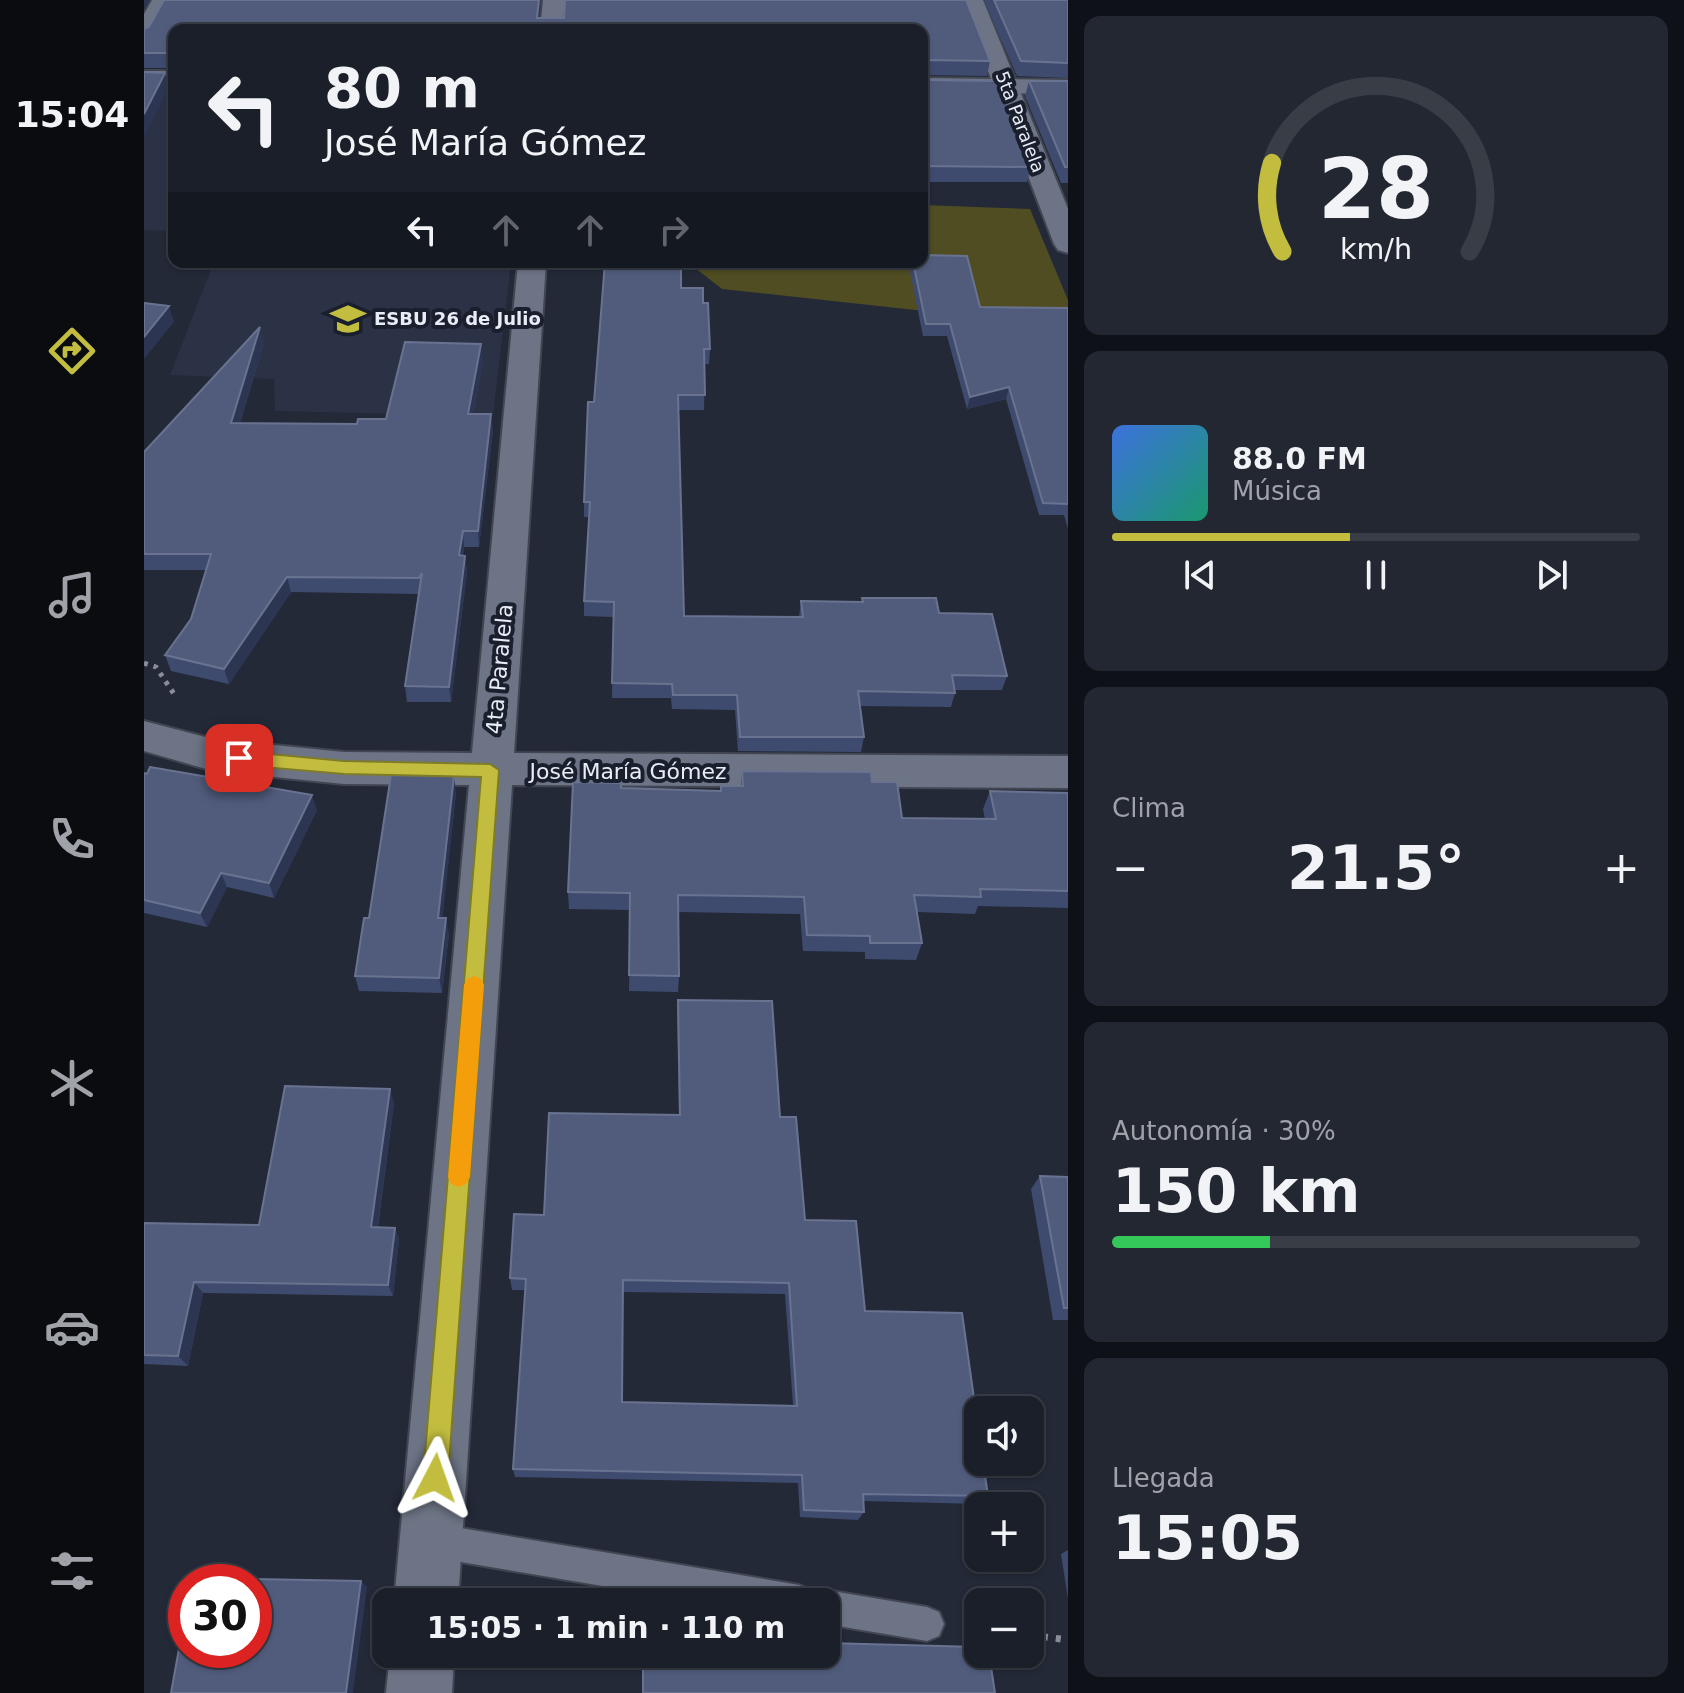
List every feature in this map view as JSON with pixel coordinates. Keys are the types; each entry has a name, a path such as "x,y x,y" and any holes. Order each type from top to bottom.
{"street":[{"path":"144,34 163,0"},
{"path":"552,24 554,0"},
{"name":"5ta Paralela","path":"972,0 1068,244"},
{"path":"144,78 168,78"},
{"path":"928,85 1068,87"},
{"name":"4ta Paralela","path":"427,1588 532,268"},
{"name":"José María Gómez","path":"144,736 213,755 344,768 1068,772"},
{"path":"419,1693 421,1668"}],"lane":[{"path":"430,1540 716,1588"},
{"path":"840,1609 927,1624"}],"path":[{"path":"1044,1637 1068,1640"}],"shaded area":[{"path":"144,92 168,92 168,231 144,230"},
{"path":"928,205 1030,209 1068,300 1068,311 915,310 722,289 695,268 928,268"},
{"name":"ESBU 26 de Julio","path":"212,268 510,268 493,416 275,411 274,379 170,375"}],"building":[{"path":"164,0 539,0 537,18 564,18 565,0 966,0 990,61 928,60 928,24 168,24 168,53 144,53 144,29 149,27"},
{"path":"994,0 1068,0 1068,63 1021,61"},
{"path":"144,72 165,73 144,114"},
{"path":"928,80 998,81 1031,167 928,166"},
{"path":"1029,81 1068,81 1068,167 1065,167"},
{"path":"928,255 967,256 980,307 1068,308 1068,504 1043,503 1009,387 970,397 950,324 926,324 914,268 928,268"},
{"path":"605,268 681,268 681,288 703,288 703,303 708,303 710,349 704,349 705,395 678,395 684,616 803,617 801,601 936,598 939,613 992,614 1007,676 952,675 955,693 858,691 864,737 740,737 737,695 673,695 672,684 612,683 614,602 584,601 590,502 584,502 588,402 594,402"},
{"path":"144,303 169,306 144,337"},
{"path":"260,327 231,423 357,424 358,419 386,419 405,342 481,344 468,414 491,414 478,531 463,531 459,555 465,556 449,687 405,686 422,573 419,578 287,577 224,669 165,655 191,619 211,554 144,554 144,452"},
{"path":"150,767 312,795 269,883 221,873 200,913 144,900 144,773 147,774"},
{"path":"742,771 871,772 872,782 897,782 902,818 996,819 990,791 1068,793 1068,891 980,889 981,897 914,895 922,943 870,943 870,936 807,935 804,897 678,895 679,976 629,975 630,893 568,892 573,782 621,783 621,788 721,791 721,786 743,786"},
{"path":"391,775 454,776 438,918 446,918 439,978 355,976 364,918 369,918"},
{"path":"678,1000 772,1001 780,1117 796,1117 805,1220 856,1221 865,1311 962,1313 974,1396 964,1396 964,1476 985,1476 987,1492 964,1492 964,1496 863,1494 864,1512 804,1510 802,1475 513,1469 526,1279 510,1278 514,1214 544,1215 549,1113 680,1115","holes":["623,1280 789,1283 797,1406 622,1402"]},
{"path":"285,1086 390,1089 371,1227 395,1228 388,1285 194,1282 178,1356 144,1355 144,1223 259,1225"},
{"path":"1040,1176 1068,1177 1068,1308 1064,1308"},
{"path":"272,1579 361,1581 346,1693 171,1693 176,1668 272,1668"},
{"path":"840,1643 964,1647 964,1668 991,1668 995,1693 643,1693 643,1668 840,1668"}],"slow traffic":[{"path":"459,1177 474,985"}],"place":[{"name":"ESBU 26 de Julio","path":"348,319"}],"route":[{"path":"239,758 344,768 490,770 435,1478"}]}
